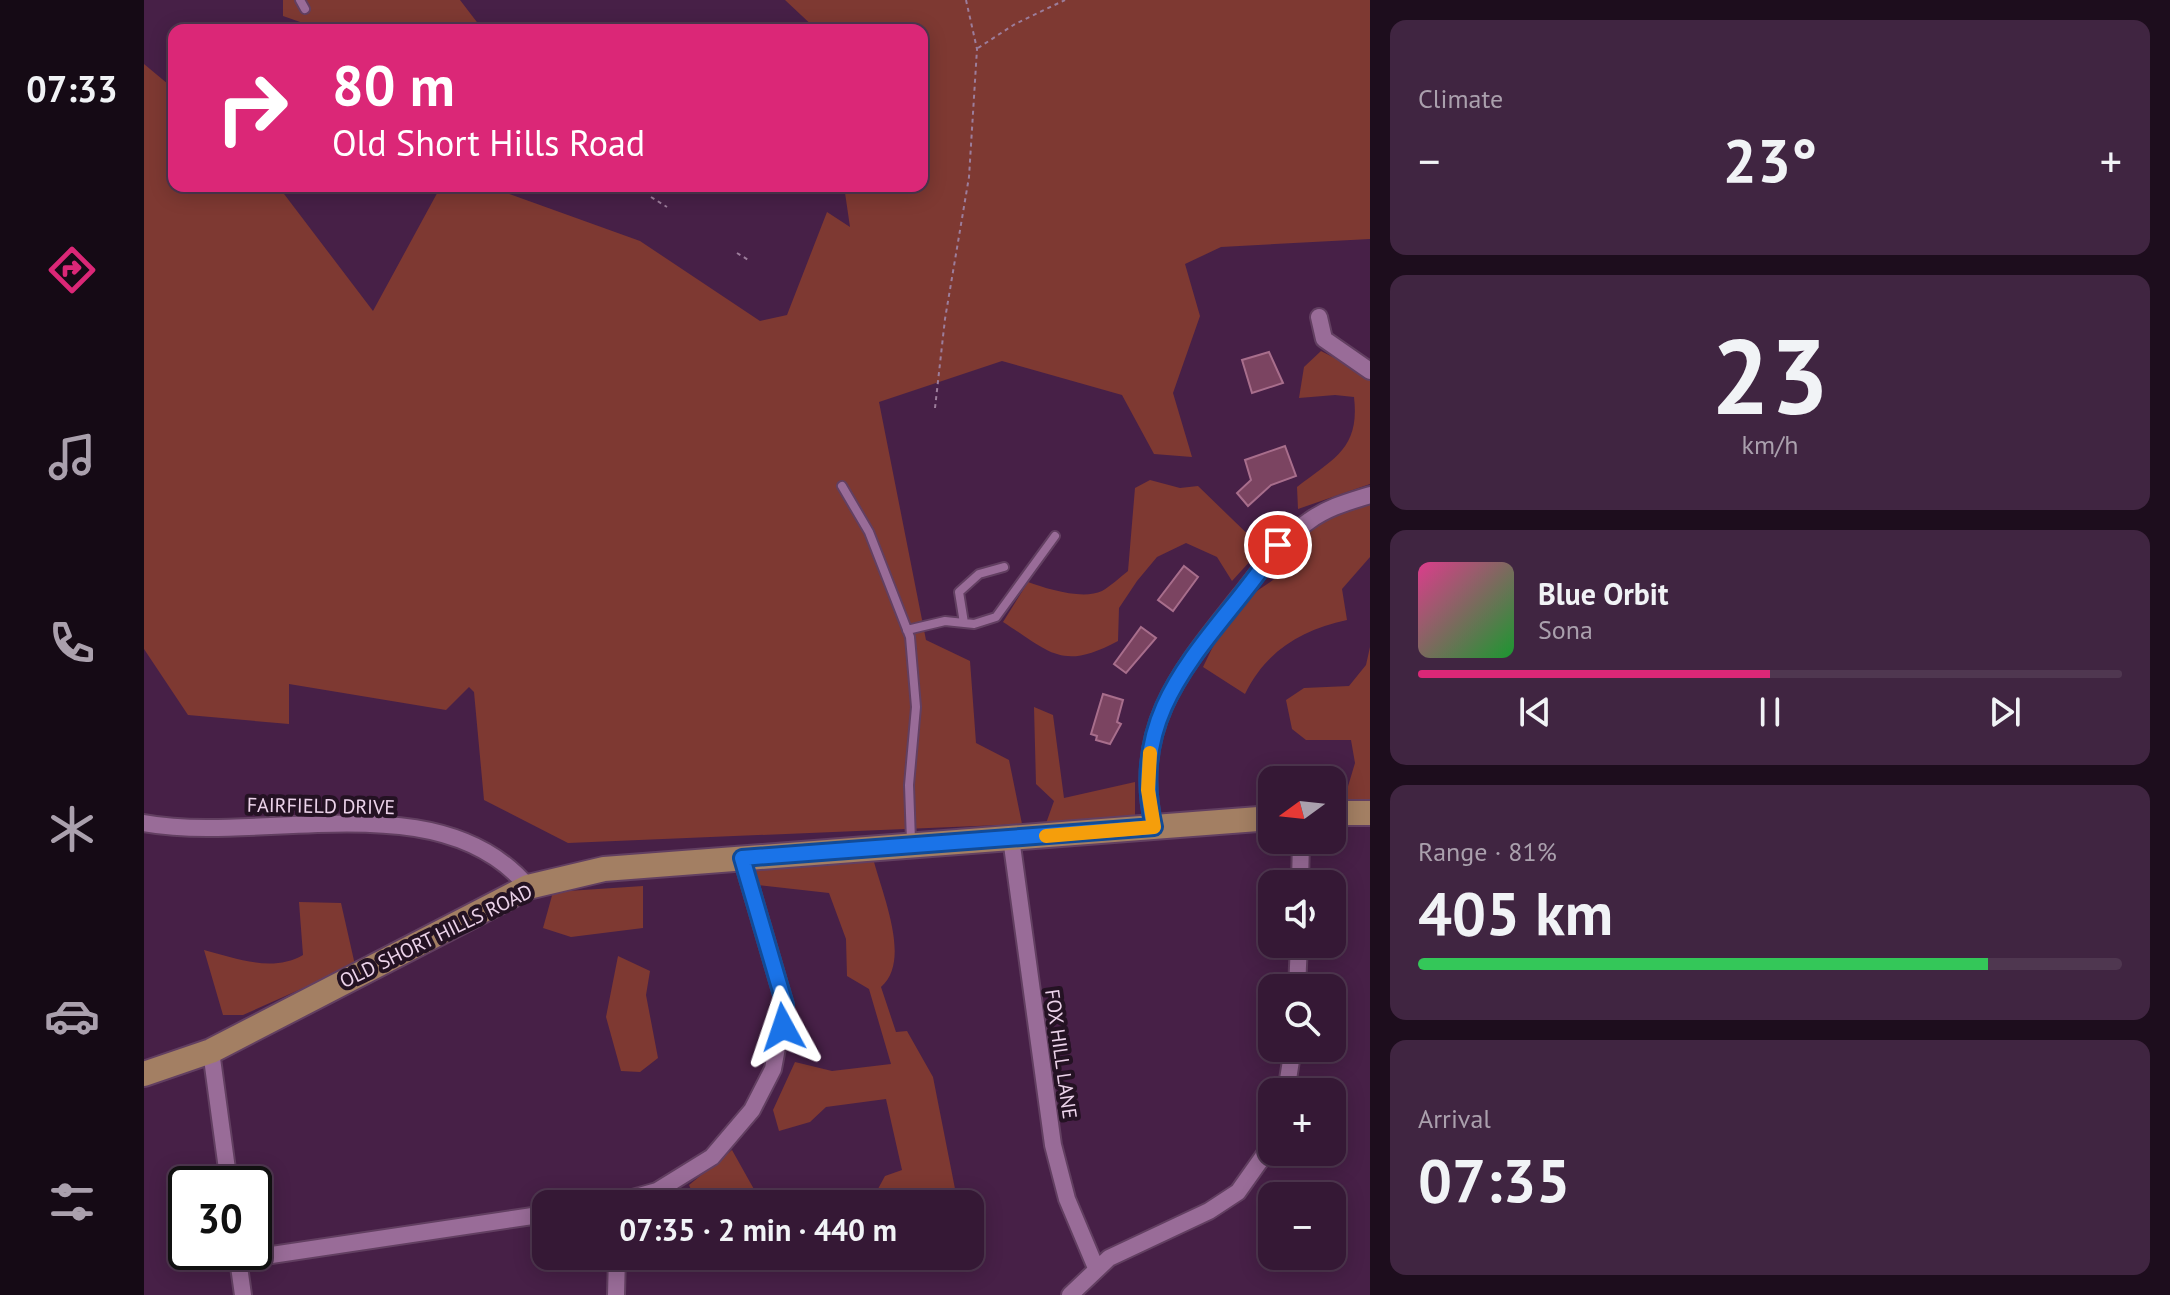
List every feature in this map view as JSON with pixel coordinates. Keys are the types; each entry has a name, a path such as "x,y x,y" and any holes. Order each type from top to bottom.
{"main road":[{"path":"1346,813 1370,813"},
{"name":"OLD SHORT HILLS ROAD","path":"144,1074 211,1051 528,887 604,869 1258,819"}],"street":[{"path":"1319,317 1324,339 1370,371"},
{"path":"1154,827 1148,790 1150,750 1160,711 1179,675 1278,545 1331,507 1370,495"},
{"name":"FAIRFIELD DRIVE","path":"144,823 177,828 287,823 406,828 494,855 528,887"},
{"name":"FOX HILL LANE","path":"1011,838 1053,1145 1067,1199 1096,1268"},
{"path":"659,1190 712,1157 752,1110 773,1069 785,1005 742,858"},
{"path":"211,1051 227,1166"},
{"path":"1070,1295 1109,1258 1209,1211 1238,1192 1258,1164"},
{"path":"272,1251 532,1216"},
{"path":"240,1270 243,1295"},
{"path":"616,1295 617,1270"}],"lane":[{"path":"300,0 305,9"},
{"path":"842,486 869,532 907,630 915,667 916,707 909,785 912,846"},
{"path":"907,630 945,621 974,624 996,617 1055,536"},
{"path":"964,623 959,592 979,574 1004,567"}],"path":[{"path":"935,408 945,319 969,177 977,49 966,0"},
{"path":"977,49 1015,24 1065,0"},
{"path":"651,197 667,207"},
{"path":"737,253 750,261"}],"shaded area":[{"path":"283,0 460,0 478,24 306,24 283,16"},
{"path":"785,0 1370,0 1370,239 1221,247 1185,264 1200,316 1173,393 1192,457 1154,454 1122,395 1002,361 879,402 926,640 970,661 976,743 1009,760 1022,824 568,843 484,800 474,692 469,687 446,710 289,684 289,724 188,715 144,649 144,64 168,84 168,192 283,192 373,311 438,192 504,192 640,241 760,321 787,315 827,212 850,227 845,192 928,192 928,24 811,24"},
{"path":"1321,351 1370,376 1370,484 1298,509 1297,487 1342,451 1353,429 1354,397 1299,398 1304,367"},
{"path":"1150,480 1180,488 1198,486 1262,548 1232,581 1217,557 1186,543 1157,557 1119,608 1118,641 1083,655 1070,656 1046,650 1003,622 1028,582 1085,594 1102,591 1128,571 1135,488"},
{"path":"1370,501 1370,557 1342,589 1347,620 1300,636 1274,654 1245,694 1203,667 1220,632 1251,595 1279,576 1295,543 1329,513"},
{"path":"1370,647 1370,803 1346,803 1355,763 1351,740 1306,740 1292,729 1286,700 1304,688 1349,686 1366,665"},
{"path":"1034,707 1053,715 1064,798 1135,782 1135,820 1044,829 1054,801 1036,784"},
{"path":"873,858 888,908 894,944 890,975 881,987 896,1032 907,1031 933,1077 955,1190 877,1190 885,1176 902,1170 886,1099 826,1107 810,1122 779,1131 773,1110 795,1062 832,1071 891,1064 869,989 847,976 846,939 829,893 758,885 750,863"},
{"path":"643,886 643,928 571,937 543,928 553,892"},
{"path":"299,902 341,903 355,965 243,1015 223,1015 204,950 266,963 279,963 303,955"},
{"path":"618,956 650,971 646,995 658,1058 640,1072 621,1071 606,1017"},
{"path":"732,1150 754,1190 691,1190 689,1185"}],"building":[{"path":"1269,352 1283,383 1252,393 1242,360"},
{"path":"1285,446 1296,476 1271,485 1248,506 1237,493 1251,480 1245,460"},
{"path":"1184,566 1198,577 1173,611 1158,600"},
{"path":"1141,627 1156,638 1126,673 1114,664"},
{"path":"1103,694 1123,700 1117,722 1121,724 1110,744 1096,740 1097,736 1091,734"}],"slow traffic":[{"path":"1046,836 1154,827 1148,790 1150,753"}],"route":[{"path":"783,1027 785,1005 742,858 1154,827 1148,790 1150,750 1168,692 1278,545"}]}
